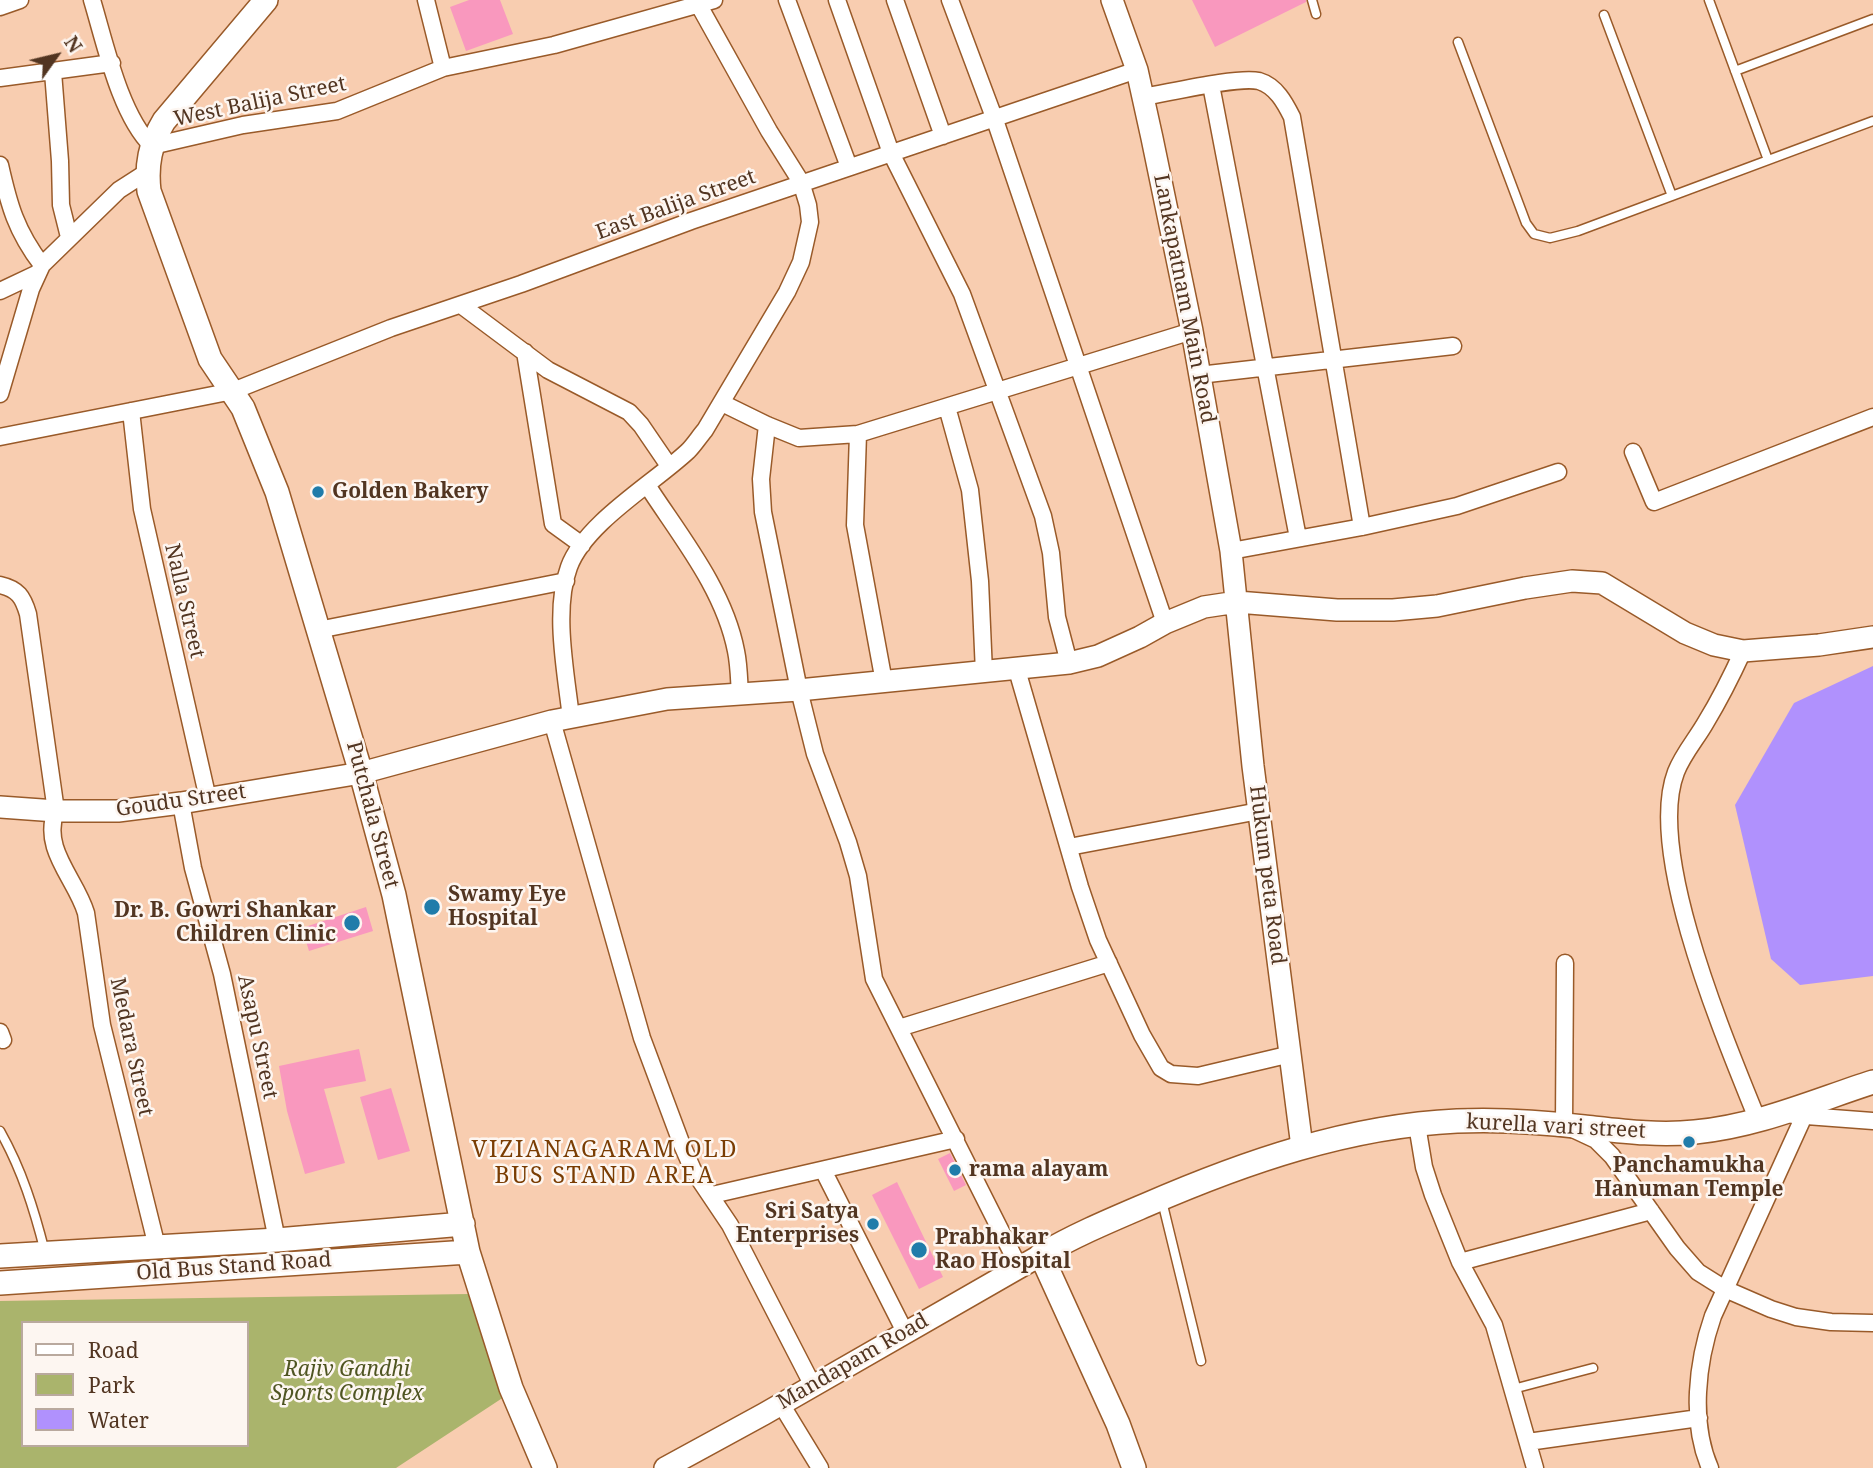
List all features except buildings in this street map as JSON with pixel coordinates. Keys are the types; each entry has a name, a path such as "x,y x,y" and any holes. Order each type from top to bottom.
{"main road":[{"path":"147,172 152,146 163,121 266,0"},
{"name":"Putchala Street","path":"147,172 155,212 210,359 233,391 257,440 277,492 394,895 468,1251"},
{"name":"kurella vari street","path":"1041,1255 1071,1238 1239,1166 1302,1147 1374,1131 1457,1121 1564,1125 1643,1133 1694,1132 1794,1115 1873,1082"},
{"name":"Old Bus Stand Road","path":"0,1256 277,1240 463,1224"},
{"path":"468,1251 511,1388 545,1468"},
{"name":"Old Bus Stand Road","path":"0,1283 468,1251"},
{"path":"1041,1255 1118,1424 1135,1468"}],"street":[{"path":"0,7 20,0"},
{"path":"92,0 125,105 136,128 152,146"},
{"path":"425,0 443,68"},
{"path":"788,0 849,167"},
{"path":"837,0 891,153 952,272 1048,533 1057,617 1069,663"},
{"path":"895,0 943,136"},
{"path":"950,0 995,120 1165,623"},
{"name":"Lankapatnam Main Road","path":"1112,0 1137,69 1192,331 1231,551 1237,602"},
{"path":"703,2 769,131 802,182 810,222 801,262 787,292 722,403 697,440 610,516 573,558 565,581 562,719 642,1038 693,1170 730,1224 813,1386"},
{"name":"West Balija Street","path":"152,146 243,125 337,111 443,68 554,44 703,2"},
{"path":"0,78 112,63"},
{"name":"East Balija Street","path":"0,437 233,391 391,328 802,182 995,120 1137,69"},
{"path":"53,72 61,205 69,237"},
{"path":"1143,97 1242,80 1260,81 1273,89 1283,100 1292,117 1362,527"},
{"path":"1211,85 1298,538"},
{"path":"0,165 13,216 39,270 0,394"},
{"path":"0,291 39,270 69,237 119,190 147,172"},
{"path":"461,304 548,370 629,412 669,466"},
{"path":"722,403 799,438 858,434 1192,331"},
{"path":"1199,375 1453,346"},
{"path":"525,352 553,524 582,545"},
{"path":"947,407 970,490 980,581 984,673"},
{"name":"Nalla Street","path":"131,411 142,509 208,799"},
{"path":"1633,452 1654,502 1873,417"},
{"path":"767,425 761,480 764,512 799,690 815,754 858,876 874,979 1019,1267"},
{"path":"858,434 855,525 884,682"},
{"path":"1231,551 1457,506 1558,472"},
{"path":"647,485 719,600 737,653 740,695"},
{"path":"318,630 565,581"},
{"name":"Goudu Street","path":"0,807 56,811 118,811 181,803 360,773 562,719 667,699 799,690 1069,663 1098,656 1204,607 1237,602 1337,610 1393,610 1437,606 1572,581 1602,583 1685,633 1714,645 1744,650 1819,645 1873,637"},
{"name":"Medara Street","path":"0,585 21,595 28,614 56,811 51,831 54,849 81,897 86,914 102,1025 156,1247"},
{"name":"Hukum peta Road","path":"1237,602 1259,811 1302,1147"},
{"path":"1744,650 1723,692 1676,772 1670,834 1671,858 1684,912 1730,1050 1758,1121"},
{"path":"1017,670 1098,940 1142,1035 1161,1068 1171,1074 1198,1076 1291,1054"},
{"name":"Asapu Street","path":"181,803 193,868 222,974 277,1240"},
{"path":"1069,847 1259,811"},
{"path":"1565,962 1564,1125 1596,1140 1627,1174 1677,1248 1698,1272 1725,1289 1796,1317 1831,1322 1873,1323"},
{"path":"900,1028 1109,963"},
{"path":"1710,1468 1704,1454 1699,1418 1700,1366 1705,1340 1794,1115 1873,1121"},
{"path":"1417,1125 1424,1167 1460,1262 1494,1325 1528,1442 1529,1467"},
{"path":"712,1195 956,1139"},
{"path":"822,1170 905,1332"},
{"path":"1460,1262 1651,1211"},
{"name":"Mandapam Road","path":"665,1468 1041,1255"},
{"path":"781,1404 820,1468"},
{"path":"1528,1442 1699,1418"}],"lane":[{"path":"1311,0 1316,14"},
{"path":"1709,0 1768,160"},
{"path":"1604,15 1672,195"},
{"path":"1735,71 1873,19"},
{"path":"1458,42 1526,223 1534,234 1550,238 1578,231 1873,121"},
{"path":"0,1131 18,1164 32,1200 46,1254"},
{"path":"1161,1198 1201,1361"},
{"path":"1513,1389 1593,1368"}],"green space":[{"name":"Rajiv Gandhi Sports Complex","path":"469,1294 504,1397 396,1468 0,1468 0,1301"}],"water":[{"path":"1873,666 1873,976 1800,985 1771,959 1735,805 1794,703"}],"place":[{"name":"Golden Bakery","path":"318,492"},
{"name":"Swamy Eye Hospital","path":"432,907"},
{"name":"Dr. B. Gowri Shankar Children Clinic","path":"352,923"},
{"name":"Panchamukha Hanuman Temple","path":"1689,1142"},
{"name":"rama alayam","path":"955,1170"},
{"name":"Sri Satya Enterprises","path":"873,1224"},
{"name":"Prabhakar Rao Hospital","path":"919,1250"}],"district":[{"name":"VIZIANAGARAM OLD BUS STAND AREA","path":"605,1163"}]}
